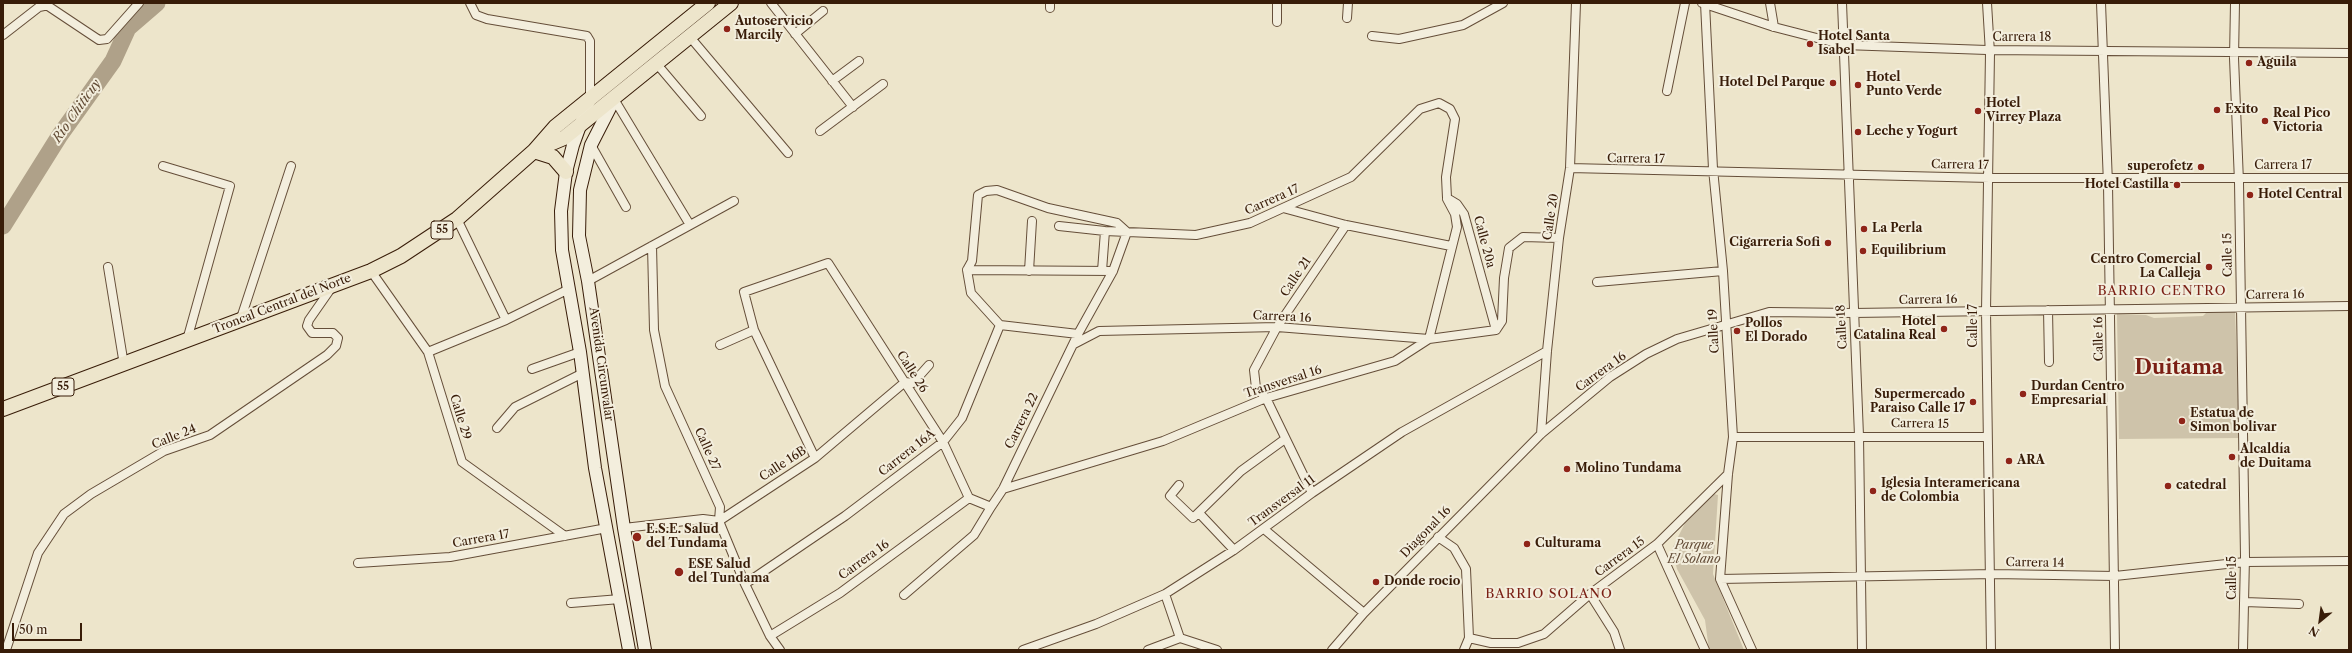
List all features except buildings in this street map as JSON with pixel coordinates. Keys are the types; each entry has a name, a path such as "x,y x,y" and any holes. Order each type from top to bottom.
{"highway":[{"name":"55","path":"534,151 555,126 708,3"},
{"name":"Avenida Circunvalar","path":"534,151 564,138 731,3"},
{"path":"616,77 625,89"},
{"path":"534,151 553,157 566,172"},
{"name":"Troncal Central del Norte","path":"3,409 124,365 241,318 371,271 418,246 457,219 534,151"}],"main road":[{"name":"Avenida Circunvalar","path":"625,89 614,99 590,145 580,190 579,236 588,281 616,464 624,528 645,650"},
{"name":"Avenida Circunvalar","path":"590,98 582,124 573,144 566,172 561,211 562,250 580,352 595,468 629,650"},
{"path":"595,468 616,464"}],"street":[{"path":"3,35 39,7 48,6 99,40 107,39 139,3"},
{"path":"470,3 476,15 487,19 587,36 590,41 590,98"},
{"path":"771,3 853,107"},
{"path":"1277,3 1277,22"},
{"path":"1348,3 1348,18"},
{"path":"1372,36 1399,39 1463,25 1503,3"},
{"name":"Calle 20","path":"1541,434 1547,351 1559,238 1570,168 1576,3"},
{"path":"1667,91 1685,3"},
{"name":"Carrera 18","path":"1704,3 1774,28 1844,45 1990,50 2349,53"},
{"name":"Calle 19","path":"1704,3 1714,172 1723,271 1733,437 1728,474 1720,579 1752,650"},
{"path":"1770,3 1774,28"},
{"name":"Calle 18","path":"1842,3 1859,436 1862,650"},
{"name":"Calle 17","path":"1987,3 1990,50 1990,178 1986,311 1991,650"},
{"name":"Calle 16","path":"2101,3 2110,309 2115,650"},
{"name":"Calle 15","path":"2235,3 2234,52 2241,308 2245,602 2243,650"},
{"path":"795,34 822,11"},
{"path":"690,37 788,153"},
{"path":"832,80 859,61"},
{"path":"656,63 701,116"},
{"path":"820,131 883,84"},
{"path":"614,99 690,225"},
{"name":"Carrera 17","path":"1059,226 1105,231 1196,235 1250,223 1351,177 1420,109 1439,103 1450,109 1455,118 1446,177 1447,198"},
{"path":"590,145 626,207"},
{"path":"163,166 230,186 187,340"},
{"path":"241,318 291,166"},
{"name":"Carrera 17","path":"1570,168 1990,178 2349,178"},
{"path":"1078,334 1000,325 971,293 967,270 972,261 978,195 997,190 1048,208 1117,223 1127,232"},
{"path":"1429,339 1440,300 1451,246 1457,226 1455,214 1447,198"},
{"name":"Calle 20a","path":"1447,198 1457,204 1464,214 1496,330"},
{"path":"588,281 734,201"},
{"path":"1283,208 1346,225 1451,246"},
{"path":"457,219 506,320"},
{"path":"1030,271 1032,221"},
{"name":"Calle 21","path":"1312,493 1266,398 1256,388 1254,370 1277,327 1346,225"},
{"path":"1102,271 1105,231"},
{"name":"Carrera 22","path":"904,595 974,535 992,507 1003,489 1078,334 1112,271 1127,232"},
{"path":"1496,330 1502,321 1504,278 1509,248 1523,237 1559,238"},
{"name":"Calle 27","path":"652,246 654,330 665,386 720,507 719,521 745,584 770,636 780,650"},
{"name":"Calle 26","path":"754,330 744,292 828,263 943,442 969,498"},
{"path":"108,267 124,365"},
{"path":"967,270 1112,271"},
{"name":"Calle 29","path":"371,271 428,352 462,462 565,536"},
{"path":"1598,282 1723,271"},
{"name":"Calle 24","path":"6,650 38,553 64,514 91,494 164,451 210,435 327,355 336,346 338,338 333,334 312,333 308,326 309,320 334,284"},
{"path":"428,352 506,320 570,289"},
{"name":"Carrera 16","path":"1541,434 1610,377 1646,354 1677,339 1769,312 1853,313 2349,306"},
{"path":"2048,310 2049,362"},
{"name":"Carrera 16A","path":"745,584 846,516 943,442 962,418 1000,325"},
{"name":"Carrera 16","path":"1074,344 1099,331 1277,327 1429,339 1496,330"},
{"path":"720,345 754,330 815,458"},
{"name":"Transversal 16","path":"1003,489 1163,441 1266,398 1395,361 1429,339"},
{"name":"Transversal 11","path":"1023,650 1096,624 1165,594 1234,550 1312,493 1402,432 1547,351"},
{"path":"532,369 580,352"},
{"name":"Calle 16B","path":"719,521 815,458 905,382 913,383 929,365"},
{"path":"497,428 515,407 583,373"},
{"name":"Diagonal 16","path":"1332,650 1364,613 1541,434"},
{"name":"Carrera 15","path":"1733,437 1987,437"},
{"path":"1179,485 1170,496 1193,518 1241,471 1285,439"},
{"name":"Carrera 15","path":"1469,638 1491,643 1518,643 1544,634 1590,594 1657,544 1728,474"},
{"path":"969,498 992,507"},
{"name":"Carrera 16","path":"770,636 840,593 969,498"},
{"path":"1199,513 1234,550"},
{"path":"624,528 703,519 719,521"},
{"name":"Carrera 17","path":"358,562 450,557 606,528"},
{"path":"1264,529 1364,613"},
{"path":"1438,537 1454,548 1466,569 1469,638 1464,650"},
{"path":"1657,544 1705,650"},
{"name":"Carrera 14","path":"1720,579 1862,578 1990,574 2115,576 2244,562 2349,561"},
{"path":"1165,594 1180,638"},
{"path":"1590,594 1614,632 1620,650"},
{"path":"571,603 620,599"},
{"path":"2245,602 2299,604"},
{"path":"1148,650 1180,638 1217,650"}],"green space":[{"path":"2207,312 2235,312 2240,438 2119,439 2117,314 2146,315 2154,318 2203,316"},
{"name":"Parque El Solano","path":"1710,493 1718,495 1713,574 1744,650 1709,650 1705,620 1677,569 1672,549 1686,521"}],"waterway":[{"name":"Río Chiticuy","path":"3,226 60,135 113,61 128,28 157,3"}],"place":[{"name":"Autoservicio Marcily","path":"727,29"},
{"name":"Hotel Santa Isabel","path":"1810,44"},
{"name":"Aguila","path":"2249,63"},
{"name":"Hotel Del Parque","path":"1833,83"},
{"name":"Hotel Punto Verde","path":"1858,85"},
{"name":"Exito","path":"2217,110"},
{"name":"Hotel Virrey Plaza","path":"1978,111"},
{"name":"Real Pico Victoria","path":"2265,121"},
{"name":"Leche y Yogurt","path":"1858,132"},
{"name":"superofetz","path":"2201,167"},
{"name":"Hotel Castilla","path":"2177,185"},
{"name":"Hotel Central","path":"2250,195"},
{"name":"La Perla","path":"1864,229"},
{"name":"Cigarreria Sofi","path":"1828,243"},
{"name":"Equilibrium","path":"1863,251"},
{"name":"Centro Comercial La Calleja","path":"2209,267"},
{"name":"Hotel Catalina Real","path":"1944,329"},
{"name":"Pollos El Dorado","path":"1737,331"},
{"name":"Durdan Centro Empresarial","path":"2023,394"},
{"name":"Supermercado Paraiso Calle 17","path":"1973,402"},
{"name":"Estatua de Simon bolivar","path":"2182,421"},
{"name":"Alcaldía de Duitama","path":"2232,457"},
{"name":"ARA","path":"2009,461"},
{"name":"Molino Tundama","path":"1567,469"},
{"name":"catedral","path":"2168,486"},
{"name":"Iglesia Interamericana de Colombia","path":"1873,491"},
{"name":"E.S.E. Salud del Tundama","path":"637,537"},
{"name":"Culturama","path":"1527,544"},
{"name":"ESE Salud del Tundama","path":"679,572"},
{"name":"Donde rocio","path":"1376,582"}],"district":[{"name":"BARRIO CENTRO","path":"2162,291"},
{"name":"Duitama","path":"2179,368"},
{"name":"BARRIO SOLANO","path":"1549,594"}]}
